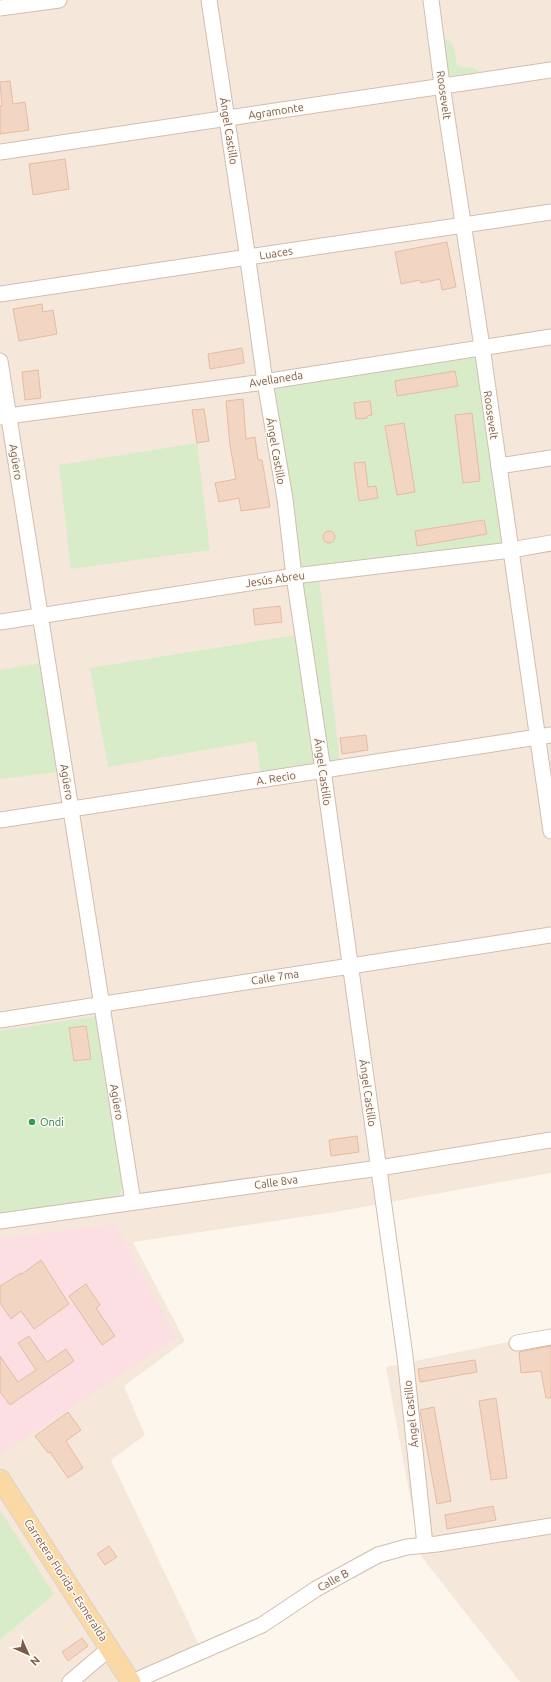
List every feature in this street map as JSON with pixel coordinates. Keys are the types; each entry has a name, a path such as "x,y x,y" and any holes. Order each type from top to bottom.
{"main road":[{"name":"Carretera Florida - Esmeralda","path":"0,1479 132,1682"}],"street":[{"path":"0,8 59,0"},
{"name":"Ángel Castillo","path":"210,0 265,382 285,499 294,576 351,966 405,1356 425,1545"},
{"name":"Roosevelt","path":"431,0 442,85 464,225 511,550 544,736 551,831"},
{"name":"Agramonte","path":"0,152 227,119 442,85 551,70"},
{"name":"Luaces","path":"0,294 551,212"},
{"name":"Avellaneda","path":"4,416 265,382 551,337"},
{"name":"Agüero","path":"0,361 4,416 40,616 133,1202"},
{"path":"499,466 551,458"},
{"name":"Jesús Abreu","path":"0,622 294,576 511,550 551,543"},
{"name":"A. Recio","path":"0,820 544,736"},
{"name":"Calle 7ma","path":"0,1020 551,935"},
{"name":"Calle 8va","path":"0,1221 379,1168 551,1140"},
{"path":"517,1344 551,1337"},
{"name":"Calle B","path":"132,1682 262,1625 316,1589 378,1555 407,1547 551,1526"},
{"path":"70,1682 110,1648"}],"shaded area":[{"path":"0,0 551,0 551,1173 329,1213 133,1242 185,1341 124,1386 145,1435 111,1460 202,1651 132,1682 0,1682 0,1640 53,1594 0,1513"},
{"path":"115,1224 177,1338 0,1455 0,1239"},
{"path":"551,1333 551,1682 520,1682 421,1556 386,1367"}],"green space":[{"path":"448,39 454,48 457,65 474,68 479,72 449,76 444,70 443,41"},
{"path":"482,347 511,550 295,576 304,583 319,578 340,763 329,764 310,733 314,766 261,776 256,741 108,767 90,668 303,634 265,382"},
{"path":"197,443 210,550 71,569 59,465"},
{"path":"48,662 65,771 0,779 0,670"},
{"path":"98,1016 123,1185 120,1195 97,1203 0,1218 0,1031"},
{"path":"0,1510 54,1594 0,1640"}],"building":[{"path":"10,81 13,104 25,102 29,130 0,134 0,106 2,106 0,82"},
{"path":"65,159 69,189 33,195 29,164"},
{"path":"447,242 456,287 442,290 440,279 421,283 420,280 401,284 395,252"},
{"path":"42,304 43,312 53,310 57,334 19,341 13,309"},
{"path":"242,348 244,363 210,369 208,354"},
{"path":"38,370 41,398 25,400 22,372"},
{"path":"455,371 458,386 397,396 395,381"},
{"path":"243,399 246,439 255,437 258,460 262,460 270,507 241,511 239,498 219,502 215,483 236,479 230,445 226,401"},
{"path":"370,401 372,415 367,416 367,418 356,419 354,403"},
{"path":"204,409 209,441 197,443 192,410"},
{"path":"472,413 480,481 463,483 455,415"},
{"path":"404,423 415,492 397,495 385,426"},
{"path":"365,462 368,487 376,486 378,498 359,501 354,463"},
{"path":"484,520 487,534 417,546 415,531"},
{"path":"329,531 333,533 335,537 333,541 329,543 325,541 323,537 325,533"},
{"path":"280,606 282,622 255,625 253,609"},
{"path":"366,735 368,750 342,754 340,738"},
{"path":"86,1026 91,1059 74,1061 69,1028"},
{"path":"357,1136 359,1152 331,1156 329,1140"},
{"path":"41,1260 69,1304 34,1329 21,1311 11,1319 0,1303 0,1286 21,1273 22,1274"},
{"path":"86,1284 100,1305 96,1308 115,1336 102,1345 69,1296"},
{"path":"29,1336 47,1362 66,1349 74,1361 10,1405 0,1392 0,1356 18,1382 36,1370 18,1343"},
{"path":"551,1346 551,1398 546,1398 541,1371 521,1373 519,1352"},
{"path":"475,1360 477,1372 420,1382 418,1369"},
{"path":"496,1398 507,1478 491,1480 479,1401"},
{"path":"434,1407 451,1501 437,1504 420,1410"},
{"path":"68,1412 81,1430 66,1441 83,1468 68,1478 50,1452 48,1453 35,1436"},
{"path":"493,1506 496,1520 447,1529 445,1515"},
{"path":"109,1546 117,1557 105,1565 97,1554"},
{"path":"82,1638 88,1646 68,1661 62,1652"}],"place":[{"name":"Ondi","path":"32,1122"}]}
